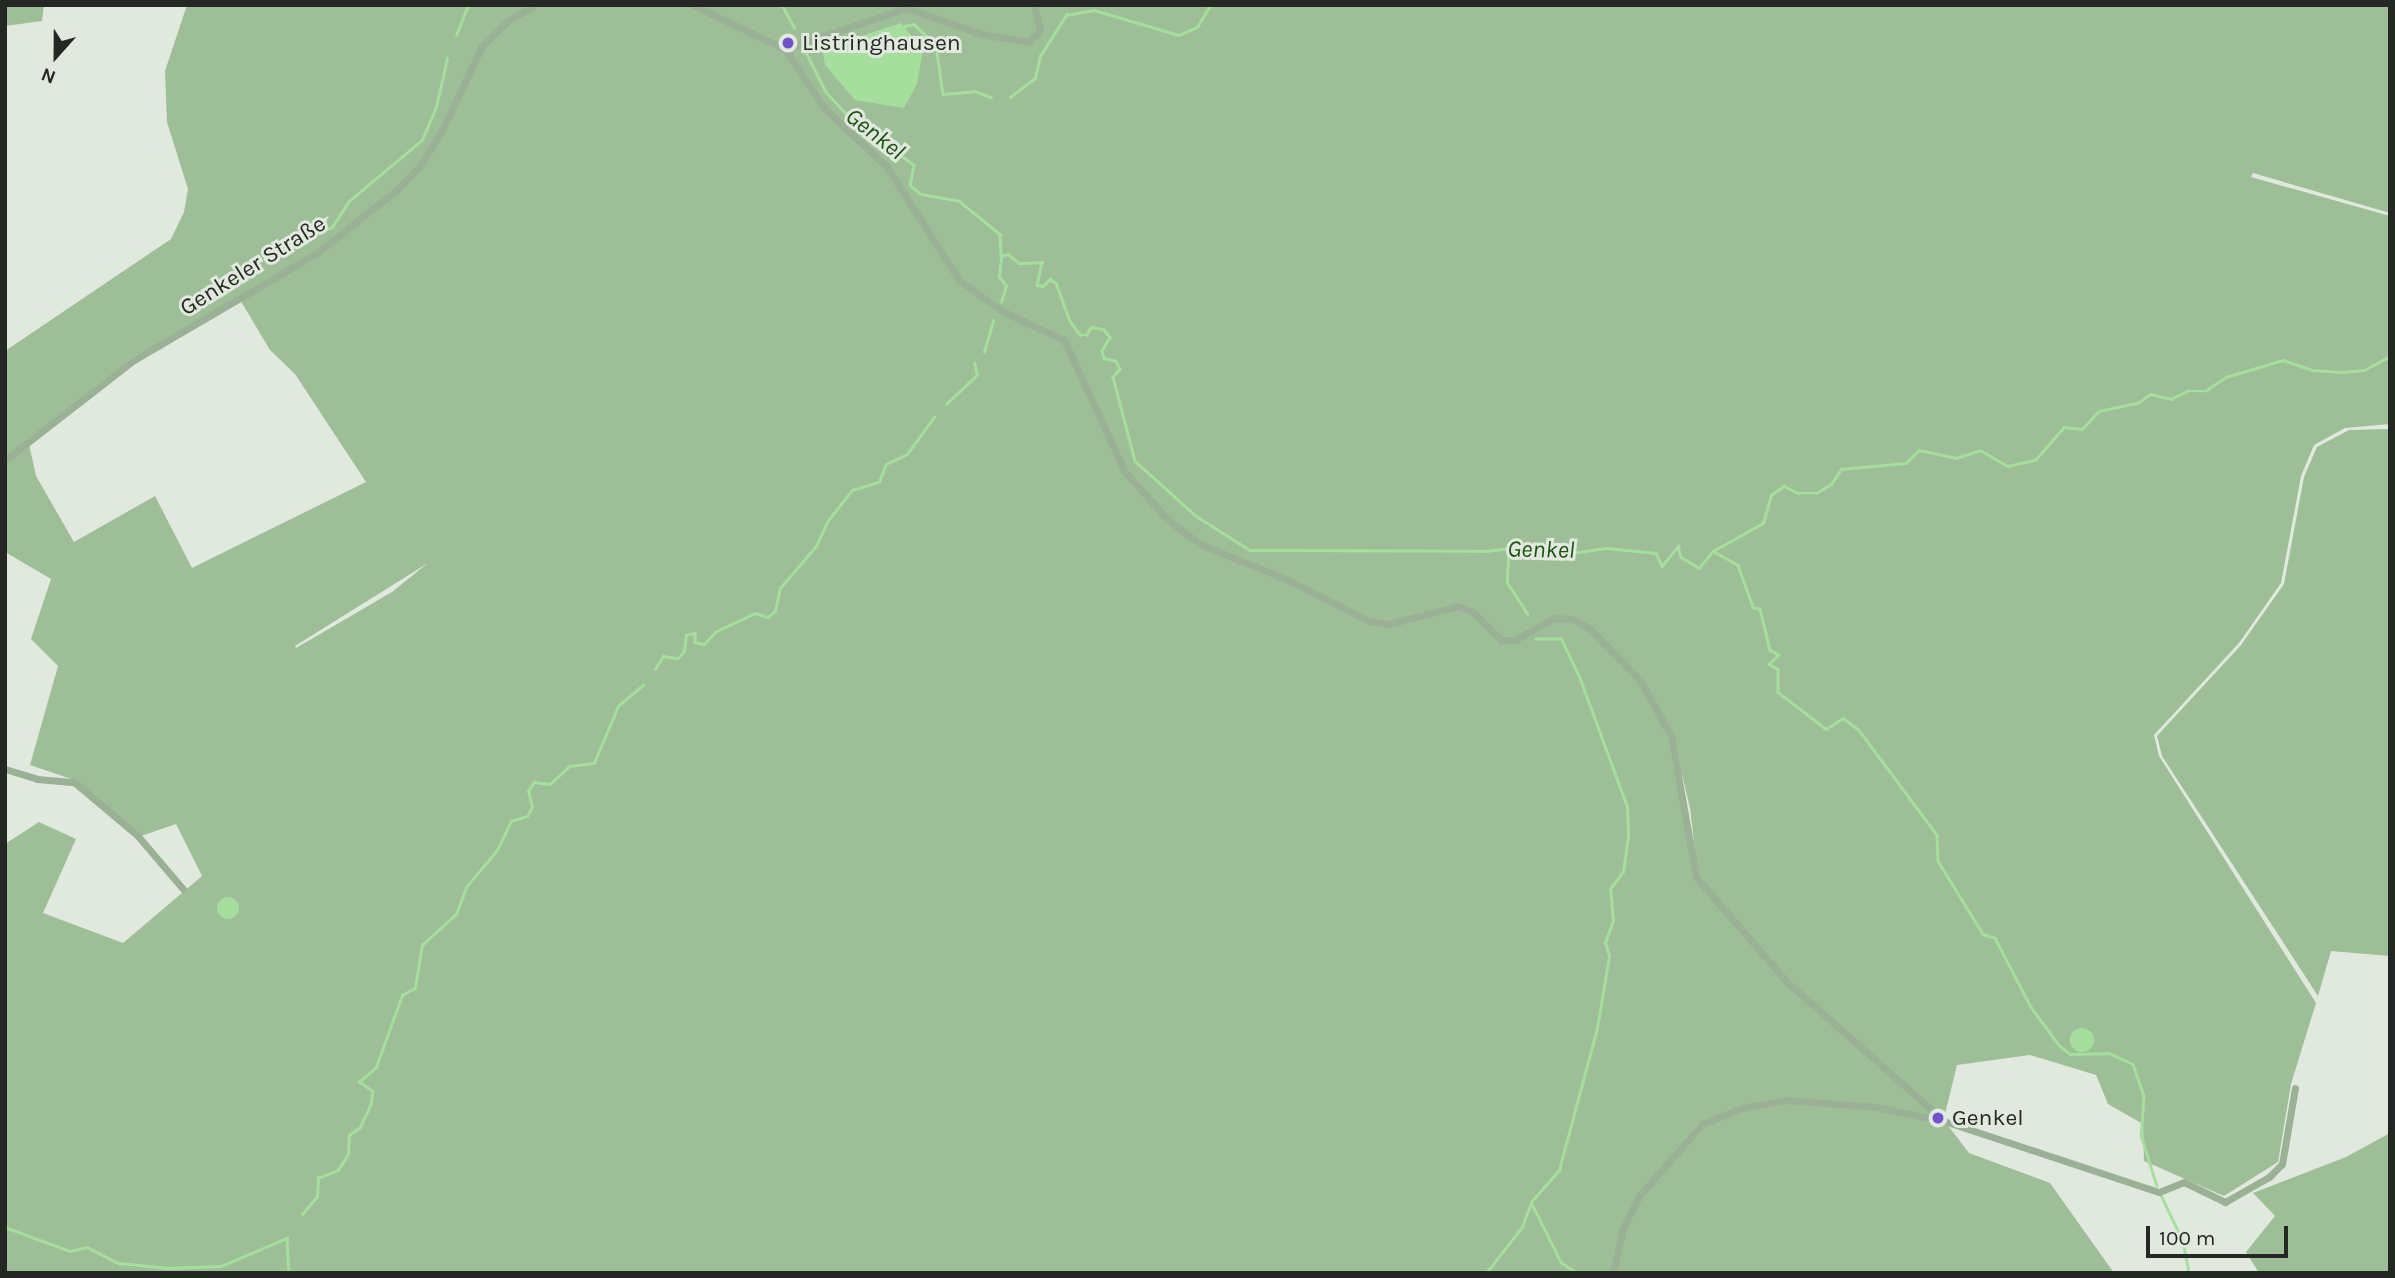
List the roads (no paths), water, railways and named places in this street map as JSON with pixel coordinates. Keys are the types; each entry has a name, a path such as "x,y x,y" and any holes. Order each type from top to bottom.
{"street":[{"name":"Genkeler Straße","path":"5,460 134,360 317,253 399,187 422,163 442,131 482,47 509,20 535,5"},
{"path":"693,5 785,49 825,109 887,167 959,280 993,306 1065,340 1125,472 1168,520 1199,544 1290,581 1370,621 1389,624 1458,606 1474,612 1501,639 1515,640 1555,618 1573,619 1591,630 1640,680 1671,736 1696,877 1786,981 1944,1121"},
{"path":"785,49 907,8 981,34 1029,42 1040,30 1034,5"},
{"path":"5,769 37,779 74,782 137,835 183,889"},
{"path":"1613,1273 1623,1228 1639,1196 1702,1124 1742,1108 1786,1100 1876,1107 1944,1121 2159,1192 2184,1182 2225,1202 2269,1177 2282,1164 2295,1088"}],"waterway":[{"path":"456,35 468,5"},
{"name":"Genkel","path":"782,5 795,28"},
{"path":"1010,97 1035,78 1040,56 1066,15 1094,10 1179,35 1197,27 1210,5"},
{"path":"904,26 914,24 936,45 943,94 975,91 991,97"},
{"name":"Genkel","path":"806,52 826,92 848,116 914,165 910,185 921,194 959,201 1000,234 1001,256 1008,254 1019,263 1042,262 1037,285 1043,286 1050,279 1056,283 1070,321 1080,335 1086,335 1091,327 1103,329 1110,337 1102,351 1104,358 1116,361 1120,369 1113,377 1135,461 1195,515 1250,550 1486,551 1527,546 1571,553 1606,548 1656,553 1662,566 1678,546 1681,557 1699,568 1713,551 1738,565 1753,607 1760,609 1770,650 1779,655 1769,664 1778,669 1778,692 1826,729 1843,718 1859,730 1937,835 1938,861 1983,934 1995,938 2031,1007 2059,1045 2070,1054 2109,1053 2133,1064 2144,1096 2141,1135 2157,1186"},
{"path":"295,244 332,227 349,201 422,140 436,107 447,58"},
{"path":"1001,257 999,277 1006,286 1001,302"},
{"path":"984,352 993,320"},
{"path":"1713,551 1763,523 1771,495 1784,486 1798,493 1816,493 1831,484 1841,469 1906,463 1919,450 1956,458 1980,450 2008,466 2035,460 2064,427 2082,429 2099,411 2138,403 2150,394 2171,399 2187,391 2205,391 2226,377 2283,360 2312,370 2342,372 2364,370 2390,356"},
{"path":"946,404 977,375 974,363"},
{"path":"655,669 663,656 678,658 684,651 686,635 695,633 695,642 704,644 715,632 755,613 768,617 775,611 780,588 816,546 827,522 852,490 879,482 886,464 907,454 934,417"},
{"path":"1509,548 1507,582 1528,614"},
{"path":"1486,1273 1522,1227 1531,1202 1559,1170 1597,1028 1609,956 1605,943 1613,921 1610,889 1623,872 1628,836 1627,807 1580,679 1561,639 1536,639"},
{"path":"302,1214 317,1197 318,1178 338,1170 348,1154 349,1135 360,1127 371,1103 372,1091 359,1082 376,1067 402,995 415,988 422,945 456,914 467,886 497,850 511,821 527,816 532,807 528,791 534,782 550,784 569,766 594,763 618,706 643,685"},
{"name":"Genkel","path":"2161,1195 2183,1241 2189,1273"},
{"path":"1532,1204 1561,1262 1577,1273"},
{"path":"5,1227 70,1251 87,1247 119,1263 168,1268 221,1266 287,1238 289,1273"}],"place":[{"name":"Listringhausen","path":"788,43"},
{"name":"Genkel","path":"1938,1118"}]}
